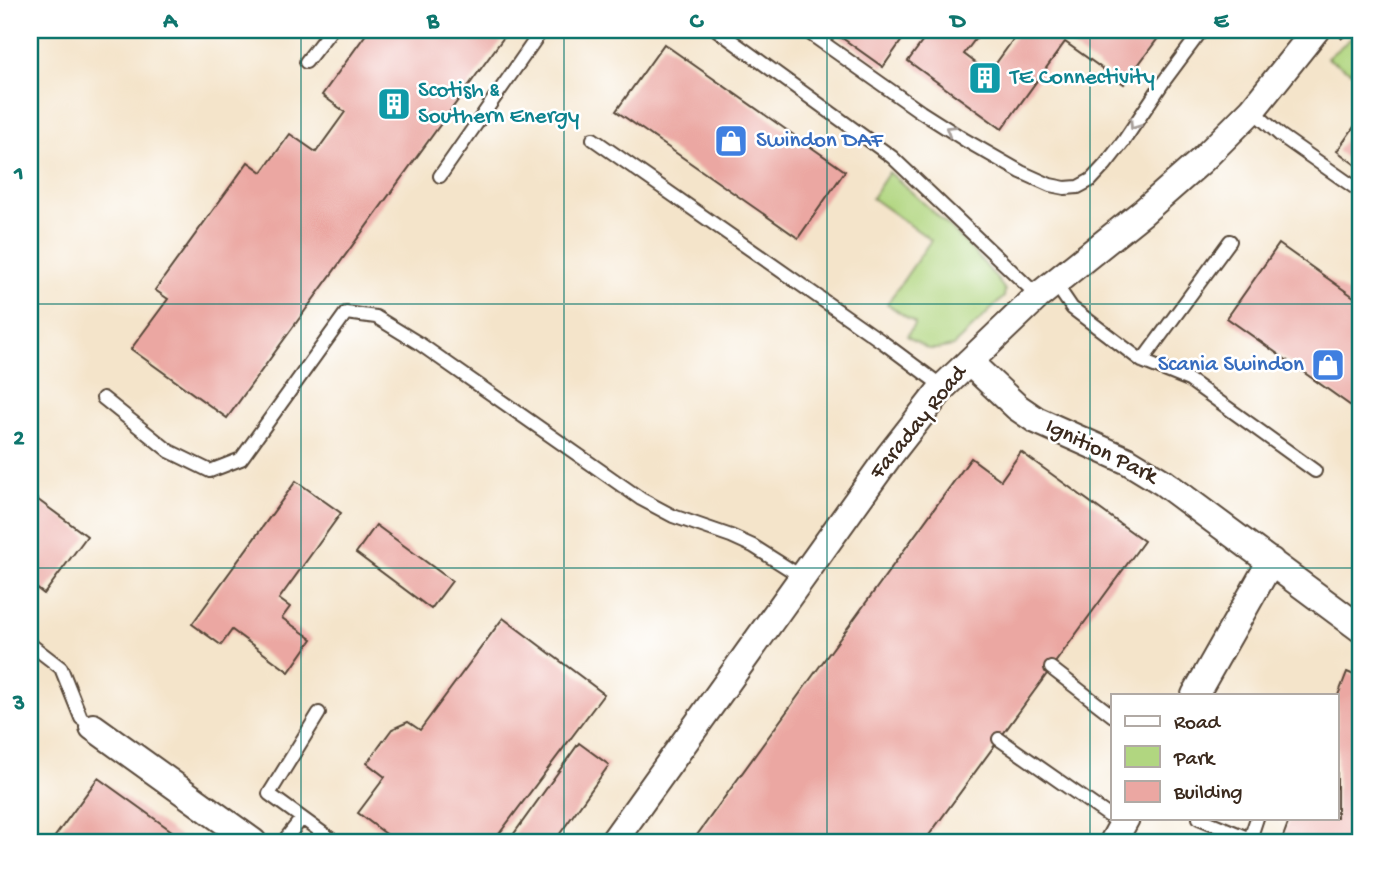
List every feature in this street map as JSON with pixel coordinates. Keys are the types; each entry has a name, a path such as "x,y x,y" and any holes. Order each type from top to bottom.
{"street":[{"name":"Faraday Road","path":"613,842 802,577 943,387 1046,290 1201,161 1252,110 1316,30"},
{"name":"Ignition Park","path":"969,362 1017,407 1036,420 1128,461 1164,483 1361,629"},
{"path":"1196,694 1271,561"},
{"path":"93,727 253,842"}],"lane":[{"path":"306,62 331,30"},
{"path":"440,176 542,30"},
{"path":"717,30 892,157 1046,290 1142,361 1189,380 1315,471"},
{"path":"805,30 965,140 1021,172 1049,185 1065,188 1078,187 1091,180 1105,165 1202,30"},
{"path":"1252,110 1280,135 1361,192"},
{"path":"593,139 884,342 943,387"},
{"path":"1142,361 1230,241"},
{"path":"103,398 169,451 210,471 241,459 346,313 376,317 420,344 641,499 673,516 753,546 802,577"},
{"path":"30,644 61,668 81,718 93,727"},
{"path":"1051,668 1111,714"},
{"path":"319,713 269,794 335,842"},
{"path":"999,739 1120,828"},
{"path":"283,842 302,818"},
{"path":"1203,820 1250,841 1256,820"}],"green space":[{"path":"1361,30 1361,71 1353,73 1327,58"},
{"path":"889,172 965,243 1005,290 1004,297 953,346 928,349 907,336 915,323 887,304 931,240 872,198"}],"building":[{"path":"369,30 509,30 227,418 131,349 168,299 155,290 248,162 262,172 290,134 316,152 345,112 322,95"},
{"path":"831,30 909,30 883,67"},
{"name":"TE Connectivity","path":"913,30 982,30 964,54 989,73 1020,30 1164,30 1124,84 1065,42 1002,129 908,61 925,38"},
{"name":"Swindon DAF","path":"664,44 845,171 798,238 616,111"},
{"path":"1361,117 1361,160 1357,166 1337,151"},
{"name":"Scania Swindon","path":"1279,244 1361,302 1361,413 1227,318"},
{"path":"1021,452 1144,541 924,842 692,842 971,458 1001,480"},
{"path":"296,481 341,513 279,599 290,607 282,618 312,639 289,672 232,630 221,645 192,624"},
{"path":"30,494 87,536 44,594 30,583"},
{"path":"376,525 452,581 431,609 356,553"},
{"path":"503,618 604,694 493,842 397,842 358,813 385,777 367,763 392,729 408,722 420,730"},
{"path":"1347,672 1361,678 1361,842 1281,842 1289,820 1338,820 1338,695"},
{"path":"579,743 609,765 554,842 508,842"},
{"path":"98,778 187,842 51,842"}],"place":[{"name":"TE Connectivity","path":"985,78"},
{"name":"Scotish & Southern Energy","path":"394,104"},
{"name":"Swindon DAF","path":"731,141"},
{"name":"Scania Swindon","path":"1328,365"}]}
